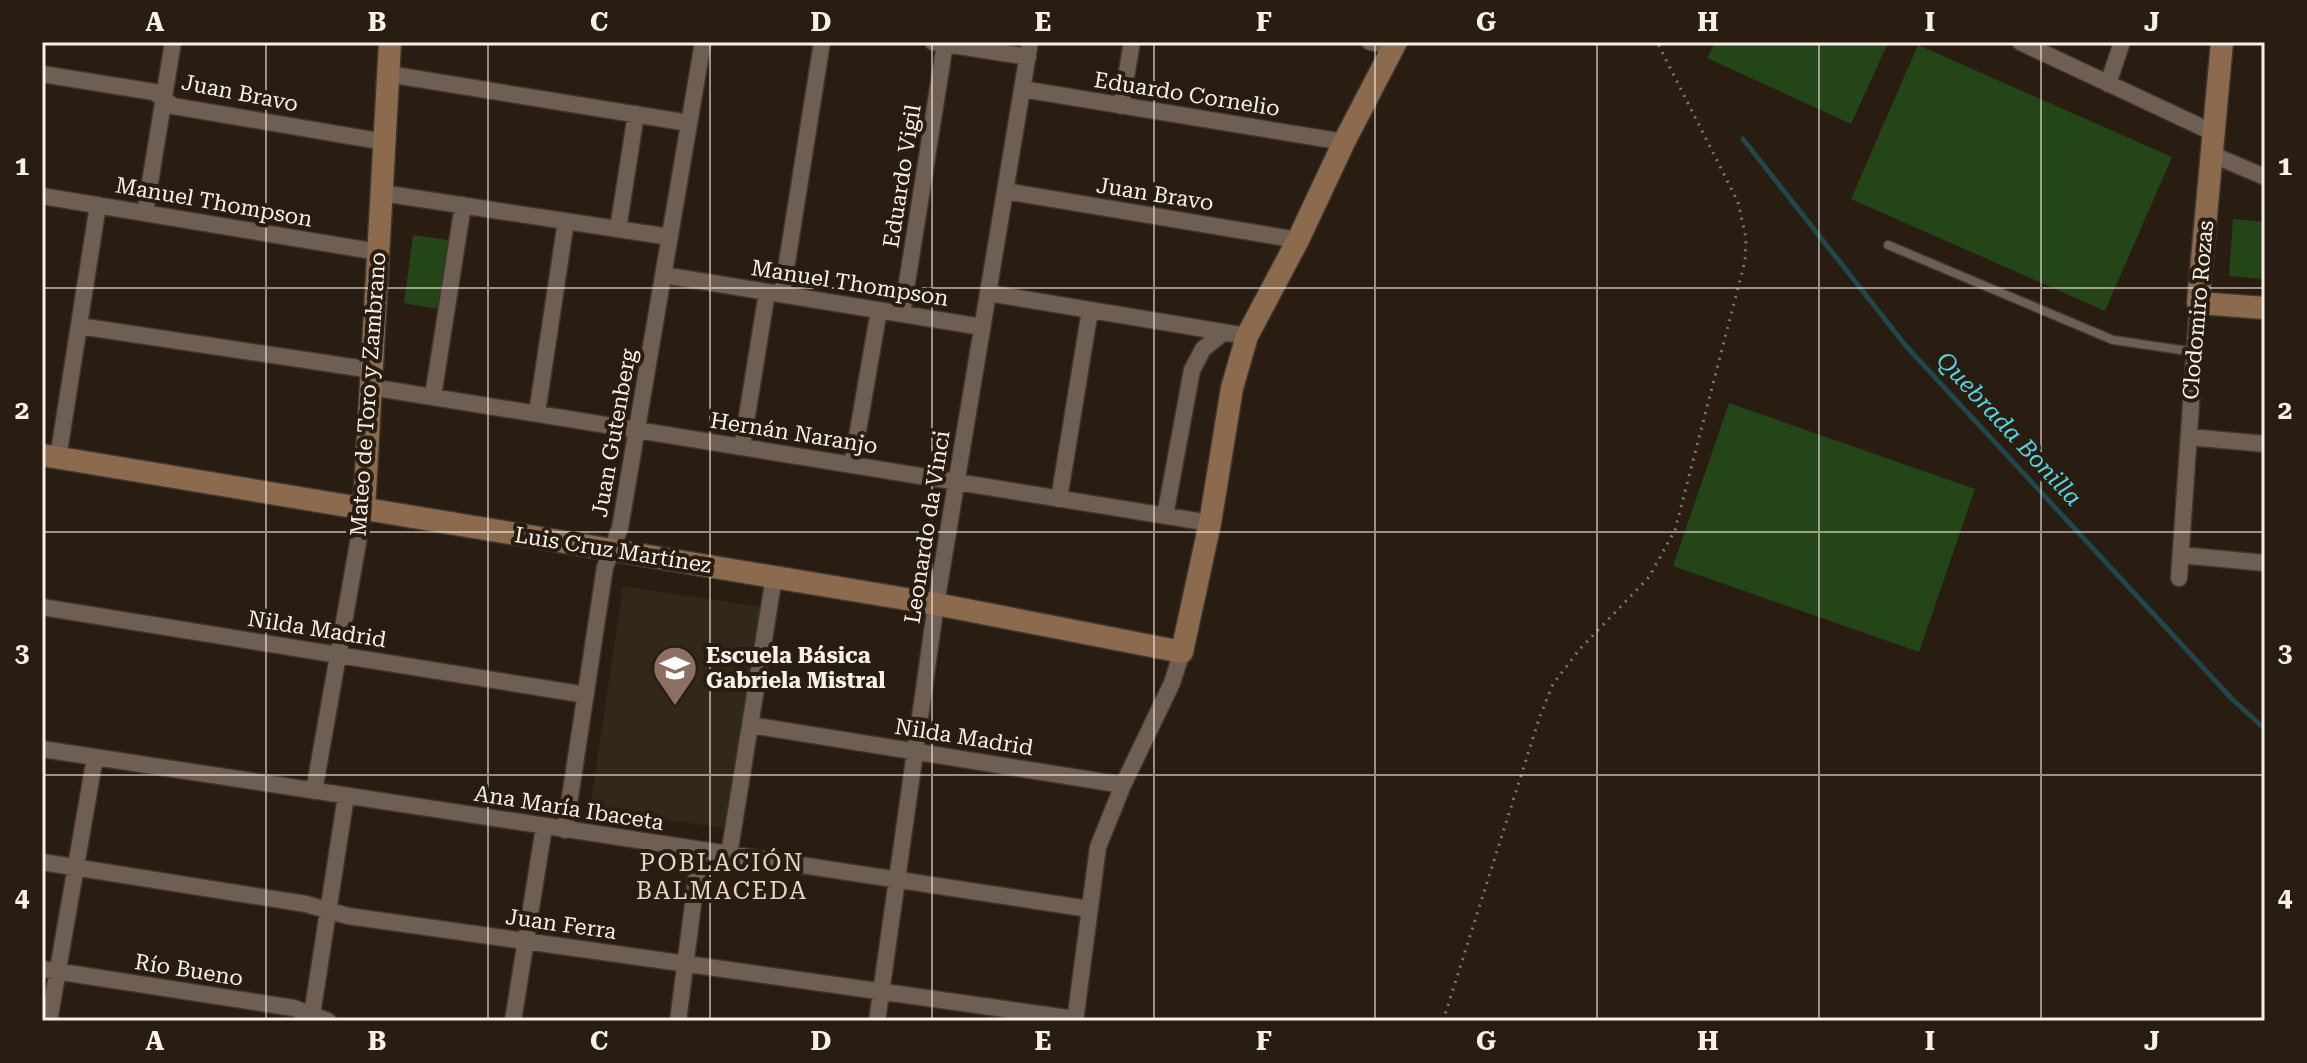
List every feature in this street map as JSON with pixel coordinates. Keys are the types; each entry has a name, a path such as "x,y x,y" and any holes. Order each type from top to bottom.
{"street":[{"path":"145,213 173,42"},
{"name":"Mateo de Toro y Zambrano","path":"314,791 364,509 390,42"},
{"name":"Juan Gutenberg","path":"565,830 605,567 620,528 703,42"},
{"path":"742,447 822,42"},
{"path":"1121,106 1132,42"},
{"path":"1075,1020 1098,847 1123,785 1172,683 1182,652 1210,523 1232,388 1247,336 1395,44 1370,42"},
{"path":"2020,42 2108,84 2265,177"},
{"path":"2108,84 2122,42"},
{"name":"Clodomiro Rozas","path":"2179,578 2198,303 2222,42"},
{"path":"939,43 1029,50"},
{"name":"Eduardo Vigil","path":"902,314 939,43"},
{"name":"Leonardo da Vinci","path":"877,1021 936,604 1029,50"},
{"name":"Juan Bravo","path":"42,74 154,92 173,106 385,142"},
{"path":"388,74 689,123"},
{"name":"Eduardo Cornelio","path":"1022,89 1344,142"},
{"path":"618,229 636,114"},
{"name":"Juan Bravo","path":"1005,191 1298,240"},
{"path":"382,193 670,237"},
{"name":"Manuel Thompson","path":"42,196 378,252"},
{"path":"50,456 79,326 98,205"},
{"path":"433,396 463,205"},
{"path":"537,413 566,221"},
{"name":"Manuel Thompson","path":"663,275 982,327"},
{"path":"988,293 1247,336"},
{"path":"2198,303 2265,308"},
{"path":"852,465 879,310"},
{"path":"1059,499 1090,310"},
{"name":"Hernán Naranjo","path":"79,326 372,378 433,396 1210,523"},
{"path":"1165,516 1192,370 1203,349 1223,333"},
{"path":"2189,437 2265,444"},
{"name":"Luis Cruz Martínez","path":"50,456 936,604 1182,652"},
{"path":"2181,555 2265,563"},
{"path":"729,855 774,577"},
{"name":"Nilda Madrid","path":"42,607 586,695"},
{"name":"Nilda Madrid","path":"750,725 1123,785"},
{"name":"Ana María Ibaceta","path":"42,749 1089,909"},
{"path":"49,1021 50,971 75,867 95,757"},
{"path":"317,1019 346,796"},
{"path":"513,1021 544,827"},
{"path":"678,1021 700,850"},
{"name":"Juan Ferra","path":"42,862 306,904 348,916 1075,1020"},
{"name":"Río Bueno","path":"50,971 294,1008 317,1019"}],"lane":[{"path":"1888,245 2113,340 2195,352"}],"path":[{"path":"1443,1021 1540,716 1553,684 1579,650 1649,577 1675,530 1745,261 1746,238 1738,202 1657,42"}],"shaded area":[{"name":"Escuela Básica Gabriela Mistral","path":"623,586 761,607 728,829 590,808"}],"green space":[{"path":"1715,42 1881,42 1887,45 1851,124 1707,58"},
{"path":"1918,45 2172,157 2105,311 1851,199"},
{"path":"2233,219 2265,222 2265,279 2229,276"},
{"path":"413,235 448,240 438,309 404,303"},
{"path":"1729,403 1975,489 1919,652 1673,566"}],"waterway":[{"name":"Quebrada Bonilla","path":"1743,139 1906,346 2232,699 2265,729"}],"place":[{"name":"Escuela Básica Gabriela Mistral","path":"675,707"}],"district":[{"name":"POBLACIÓN BALMACEDA","path":"722,877"}]}
